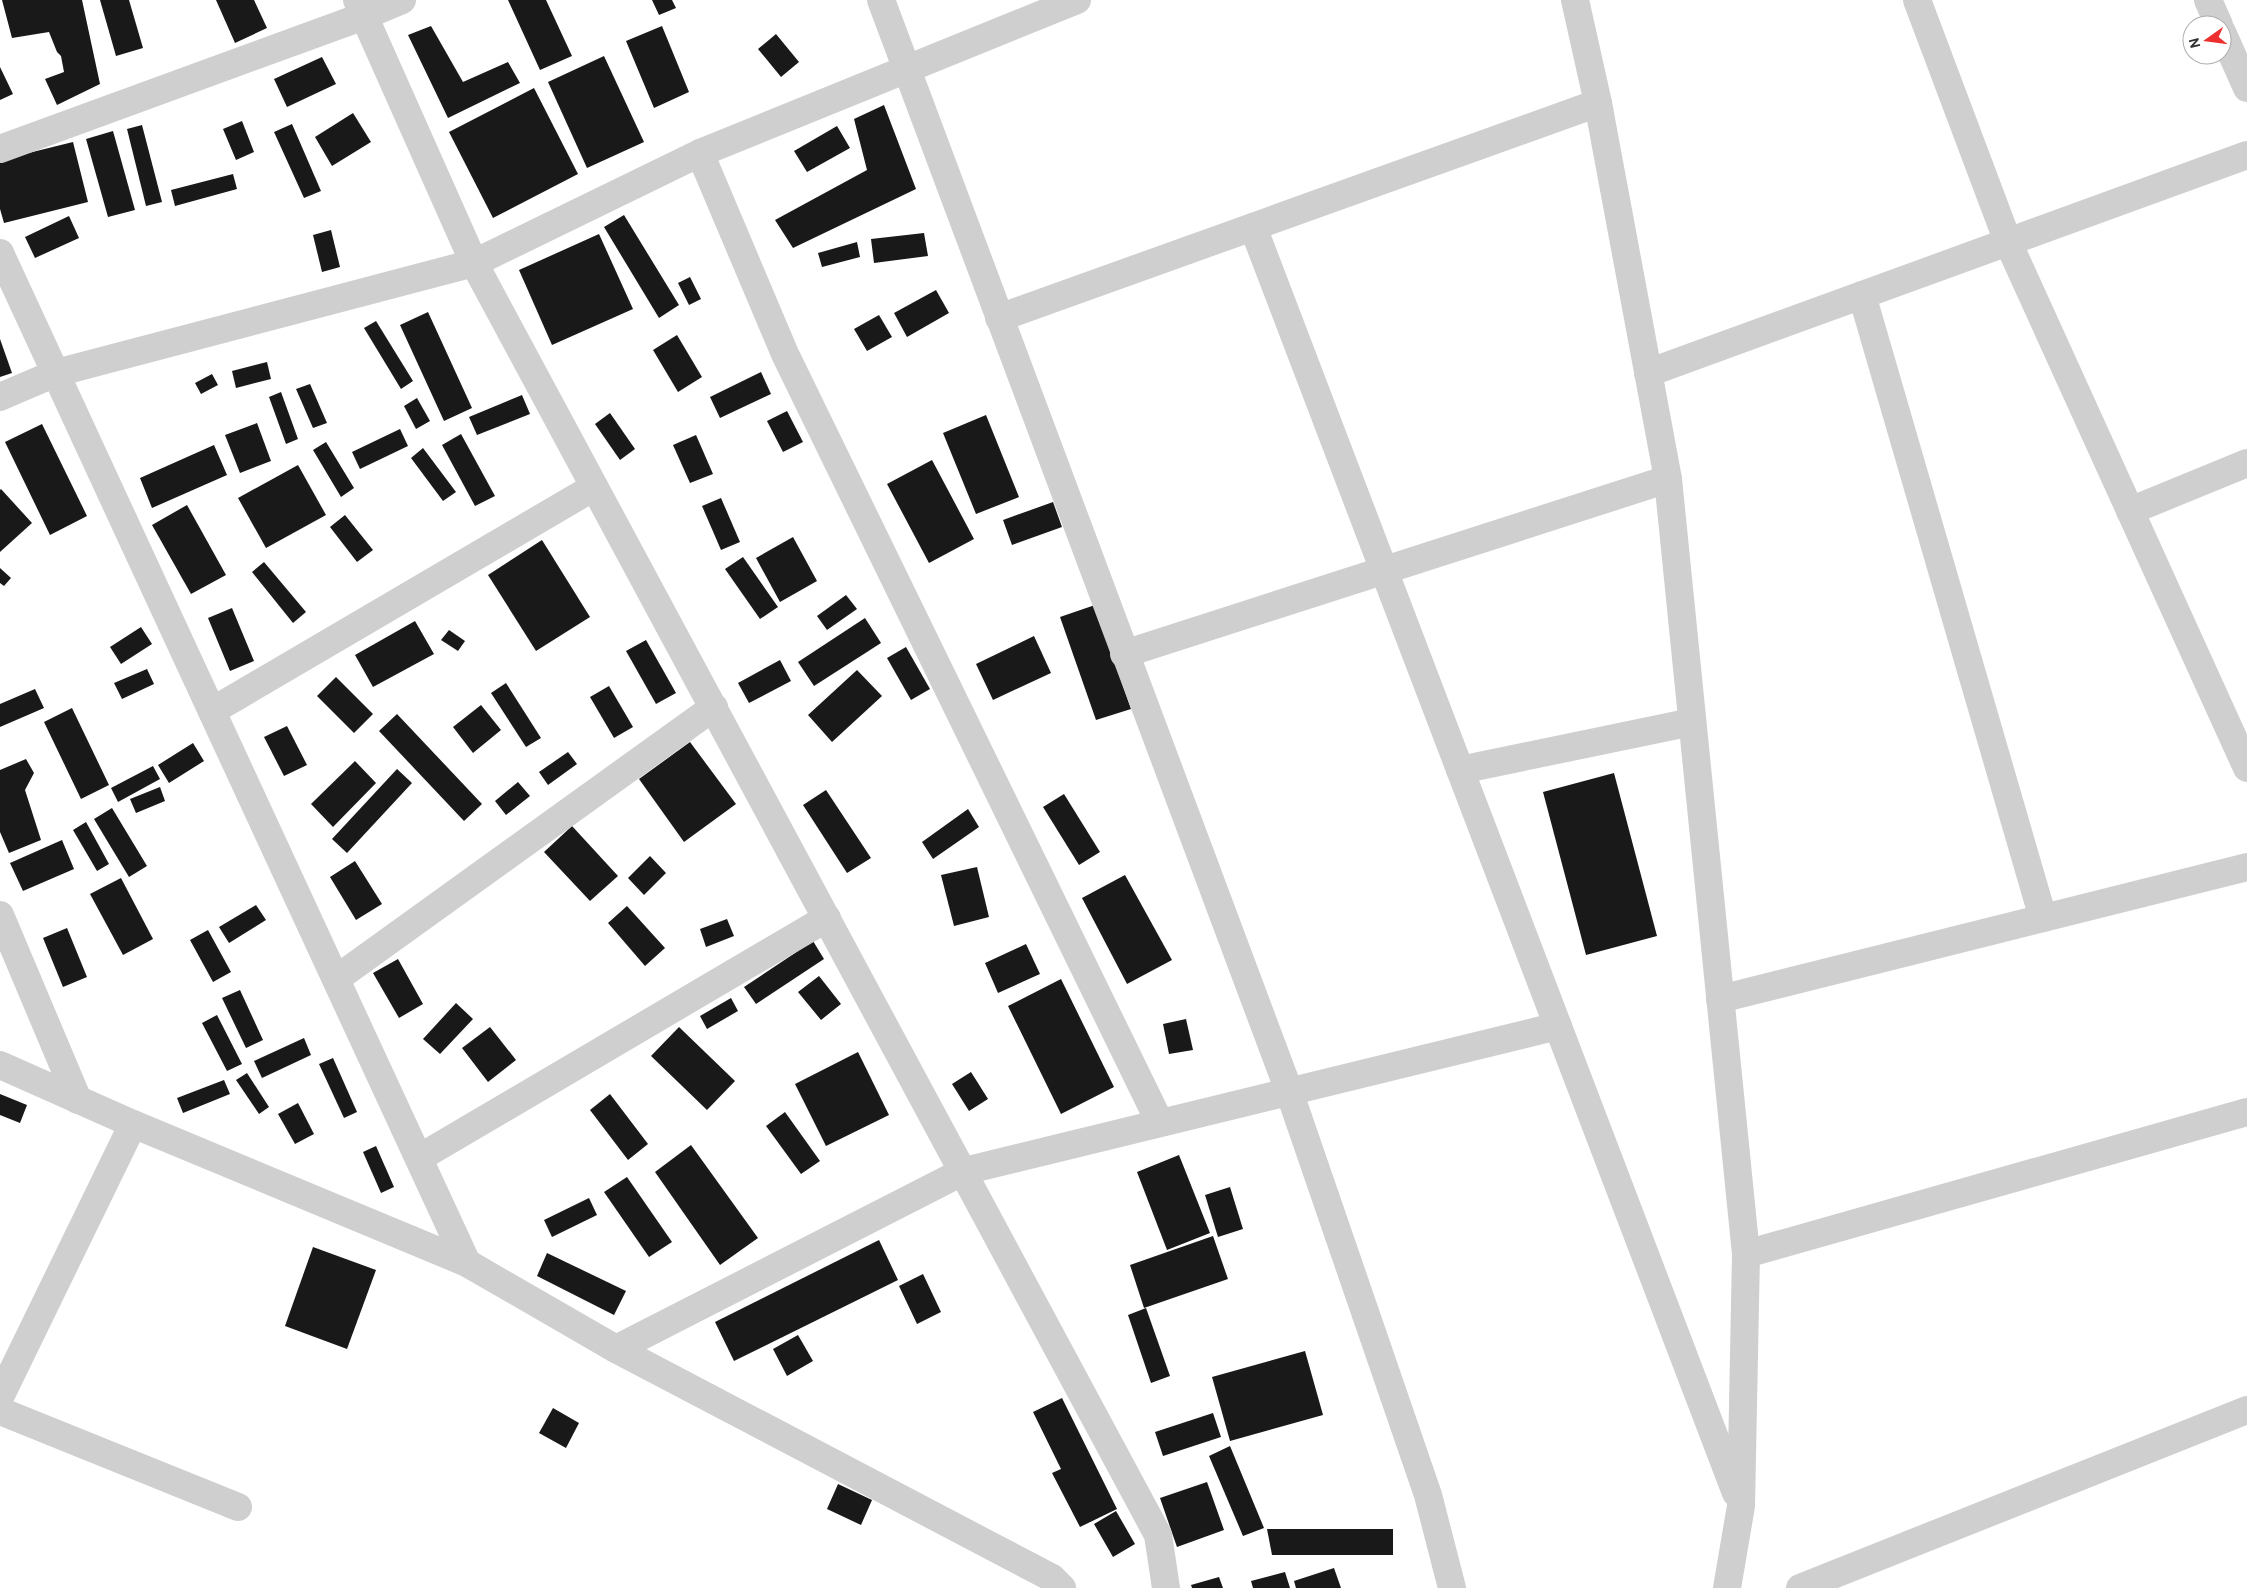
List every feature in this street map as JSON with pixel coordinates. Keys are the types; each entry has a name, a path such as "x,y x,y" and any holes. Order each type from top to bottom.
{"street":[{"path":"0,149 361,8 402,0"},
{"path":"881,0 1289,1091 1428,1495 1452,1588"},
{"path":"0,397 56,373 474,263 700,153 1076,0"},
{"path":"1575,0 1598,103 1668,479 1746,1254 1741,1506 1727,1588"},
{"path":"1917,0 2008,242 2247,768"},
{"path":"2208,0 2215,15"},
{"path":"361,8 474,263 828,918 1158,1535 1166,1588"},
{"path":"2232,54 2247,88"},
{"path":"999,318 1598,103"},
{"path":"700,153 785,354 1160,1123"},
{"path":"1648,373 2247,155"},
{"path":"1253,227 1741,1506"},
{"path":"0,253 467,1263"},
{"path":"1862,296 2043,918"},
{"path":"2130,511 2247,463"},
{"path":"1124,654 1668,479"},
{"path":"212,711 594,486"},
{"path":"336,979 714,708"},
{"path":"1460,770 1692,722"},
{"path":"1720,999 2247,867"},
{"path":"0,915 78,1100"},
{"path":"419,1158 828,918"},
{"path":"616,1349 964,1171 1558,1026"},
{"path":"0,1065 133,1124 467,1263 616,1349 1052,1578 1062,1588"},
{"path":"1746,1254 2247,1112"},
{"path":"0,1397 133,1124"},
{"path":"1800,1588 2247,1410"},
{"path":"0,1411 238,1507"}],"building":[{"path":"2,0 82,0 100,84 57,105 45,79 64,72 61,56 57,52 49,32 12,38"},
{"path":"100,0 129,0 143,48 116,56"},
{"path":"216,0 254,0 267,28 235,43"},
{"path":"508,0 546,0 572,56 540,70"},
{"path":"652,0 672,0 676,8 659,15"},
{"path":"431,26 463,82 508,62 520,83 448,118 408,35"},
{"path":"662,26 689,92 654,108 626,41"},
{"path":"776,34 799,62 781,77 758,49"},
{"path":"604,56 644,142 587,168 548,82"},
{"path":"322,57 336,84 287,107 274,79"},
{"path":"0,67 13,94 0,100"},
{"path":"534,88 578,174 493,218 449,132"},
{"path":"884,105 916,189 793,248 775,220 867,170 854,119"},
{"path":"353,113 371,142 332,166 315,137"},
{"path":"242,121 254,152 236,160 223,129"},
{"path":"292,124 321,191 304,198 274,132"},
{"path":"142,125 162,202 146,206 127,129"},
{"path":"837,126 850,148 807,172 794,151"},
{"path":"113,131 135,210 108,217 86,139"},
{"path":"73,142 88,202 4,223 0,209 0,160"},
{"path":"233,174 237,189 175,206 171,190"},
{"path":"624,215 679,305 659,318 604,227"},
{"path":"69,216 79,238 35,258 25,237"},
{"path":"331,230 340,267 322,272 313,235"},
{"path":"924,233 928,256 874,263 871,239"},
{"path":"599,234 633,309 552,345 519,270"},
{"path":"857,242 860,257 822,267 818,253"},
{"path":"690,277 701,299 689,305 678,283"},
{"path":"936,290 949,313 907,337 894,313"},
{"path":"428,312 472,408 444,421 400,325"},
{"path":"879,315 892,337 867,351 854,329"},
{"path":"376,321 413,381 401,389 364,328"},
{"path":"677,335 702,377 678,392 653,350"},
{"path":"0,339 12,373 0,377"},
{"path":"267,362 271,379 236,388 232,371"},
{"path":"761,372 771,394 720,418 710,397"},
{"path":"212,374 218,385 201,394 195,383"},
{"path":"310,384 327,423 313,428 296,389"},
{"path":"281,392 298,439 286,444 269,397"},
{"path":"522,395 530,414 477,435 469,417"},
{"path":"417,398 430,421 416,429 404,406"},
{"path":"787,411 803,442 783,452 767,421"},
{"path":"610,413 635,449 620,460 595,424"},
{"path":"986,415 1019,497 976,514 943,433"},
{"path":"257,423 271,461 240,473 225,435"},
{"path":"42,424 87,516 50,535 5,442"},
{"path":"400,429 408,446 360,469 352,452"},
{"path":"461,434 495,496 475,506 442,445"},
{"path":"696,435 713,474 690,483 673,445"},
{"path":"326,442 354,488 341,497 313,450"},
{"path":"214,445 227,475 152,508 140,478"},
{"path":"423,448 456,492 443,501 411,458"},
{"path":"932,460 974,539 929,563 887,484"},
{"path":"298,465 326,515 266,548 238,498"},
{"path":"0,490 32,523 0,552"},
{"path":"721,498 740,542 721,550 702,506"},
{"path":"1053,502 1062,527 1012,545 1003,520"},
{"path":"187,505 226,575 191,594 152,525"},
{"path":"345,515 373,550 357,562 330,527"},
{"path":"793,537 817,581 780,602 756,558"},
{"path":"542,540 590,617 536,651 488,575"},
{"path":"743,557 778,607 760,619 725,569"},
{"path":"264,562 306,612 293,623 252,572"},
{"path":"0,568 11,578 4,586 0,583"},
{"path":"846,595 857,609 827,630 817,616"},
{"path":"1095,605 1131,709 1096,720 1060,617"},
{"path":"232,608 254,661 230,671 208,618"},
{"path":"865,618 881,643 814,686 798,662"},
{"path":"415,621 434,654 373,687 355,655"},
{"path":"141,627 152,644 121,664 110,647"},
{"path":"449,630 465,641 458,651 441,640"},
{"path":"1034,636 1051,673 993,700 976,664"},
{"path":"646,640 676,693 656,704 626,651"},
{"path":"906,647 930,689 911,700 887,658"},
{"path":"780,660 791,681 749,703 738,683"},
{"path":"147,669 154,684 122,699 114,683"},
{"path":"857,670 882,696 832,742 808,715"},
{"path":"336,677 373,714 354,733 317,696"},
{"path":"506,683 541,738 526,747 491,693"},
{"path":"609,686 633,727 614,738 590,697"},
{"path":"35,689 44,708 0,727 0,704"},
{"path":"481,705 501,730 473,753 453,727"},
{"path":"72,708 109,785 81,799 44,722"},
{"path":"397,714 482,804 464,821 379,731"},
{"path":"287,726 307,765 284,776 264,737"},
{"path":"690,742 736,804 684,842 639,779"},
{"path":"193,743 204,761 169,783 158,765"},
{"path":"568,752 577,764 548,785 539,772"},
{"path":"26,759 34,773 25,790 41,840 9,853 0,832 0,770"},
{"path":"355,761 376,783 333,827 311,804"},
{"path":"153,766 160,779 118,802 111,788"},
{"path":"397,769 412,783 347,853 332,839"},
{"path":"1614,773 1657,936 1586,955 1543,792"},
{"path":"518,782 530,796 506,815 495,801"},
{"path":"160,787 165,801 136,813 130,799"},
{"path":"826,790 871,858 847,873 803,805"},
{"path":"1064,794 1100,852 1079,865 1043,807"},
{"path":"112,808 147,866 129,877 94,819"},
{"path":"968,809 979,827 933,859 922,842"},
{"path":"86,822 109,864 97,871 73,830"},
{"path":"572,826 618,876 590,901 544,852"},
{"path":"62,840 74,869 23,891 10,863"},
{"path":"650,856 666,873 644,895 628,878"},
{"path":"355,861 382,904 356,920 330,877"},
{"path":"977,867 989,917 954,926 941,875"},
{"path":"1125,875 1172,960 1127,984 1082,898"},
{"path":"121,878 153,939 123,955 90,894"},
{"path":"256,905 266,920 229,943 219,927"},
{"path":"627,906 665,948 645,966 608,923"},
{"path":"727,919 734,936 706,947 700,929"},
{"path":"67,928 87,977 63,987 43,938"},
{"path":"208,930 231,972 213,982 190,940"},
{"path":"813,941 824,959 756,1004 744,987"},
{"path":"1026,944 1040,974 998,993 985,963"},
{"path":"398,959 423,1004 399,1018 373,973"},
{"path":"819,976 841,1004 821,1020 798,992"},
{"path":"1061,979 1114,1087 1061,1114 1008,1006"},
{"path":"240,990 263,1040 246,1048 222,998"},
{"path":"731,998 738,1011 707,1029 700,1016"},
{"path":"456,1003 473,1019 440,1054 423,1039"},
{"path":"217,1015 242,1064 227,1071 202,1023"},
{"path":"1186,1019 1193,1050 1169,1054 1163,1024"},
{"path":"490,1027 516,1060 488,1082 462,1048"},
{"path":"679,1027 735,1081 707,1110 651,1056"},
{"path":"304,1038 311,1055 262,1078 254,1061"},
{"path":"858,1052 889,1115 826,1146 795,1084"},
{"path":"333,1058 357,1112 344,1118 319,1064"},
{"path":"971,1072 988,1099 969,1111 952,1084"},
{"path":"247,1073 269,1107 259,1114 236,1080"},
{"path":"224,1080 230,1094 183,1113 177,1098"},
{"path":"0,1094 27,1105 20,1123 0,1115"},
{"path":"610,1094 648,1144 628,1160 590,1110"},
{"path":"298,1103 314,1134 295,1144 278,1114"},
{"path":"785,1112 820,1161 801,1174 766,1126"},
{"path":"691,1145 758,1238 720,1265 655,1172"},
{"path":"376,1146 394,1187 381,1193 363,1152"},
{"path":"1179,1155 1210,1233 1167,1250 1137,1172"},
{"path":"627,1177 672,1242 649,1257 604,1192"},
{"path":"1230,1187 1243,1229 1218,1237 1205,1195"},
{"path":"589,1198 597,1215 552,1237 544,1220"},
{"path":"1213,1236 1228,1279 1144,1308 1130,1265"},
{"path":"879,1240 898,1280 734,1361 715,1322"},
{"path":"313,1247 376,1270 347,1349 285,1326"},
{"path":"547,1253 626,1291 614,1315 537,1276"},
{"path":"923,1274 941,1312 917,1324 899,1286"},
{"path":"1146,1308 1170,1376 1151,1383 1128,1315"},
{"path":"798,1335 813,1361 787,1376 773,1349"},
{"path":"1305,1351 1323,1415 1230,1441 1212,1377"},
{"path":"1062,1398 1117,1509 1080,1527 1052,1473 1061,1469 1033,1412"},
{"path":"553,1408 579,1423 566,1448 539,1433"},
{"path":"1213,1413 1221,1437 1163,1456 1155,1432"},
{"path":"1230,1446 1264,1528 1243,1536 1209,1456"},
{"path":"1207,1482 1224,1530 1177,1547 1160,1498"},
{"path":"838,1484 872,1500 861,1525 827,1509"},
{"path":"1116,1511 1135,1544 1113,1557 1094,1524"},
{"path":"1267,1529 1393,1529 1393,1555 1272,1555"},
{"path":"1334,1568 1341,1588 1296,1588 1294,1581"},
{"path":"1285,1572 1290,1588 1253,1588 1251,1581"},
{"path":"1219,1577 1223,1588 1192,1588 1191,1585"}]}
